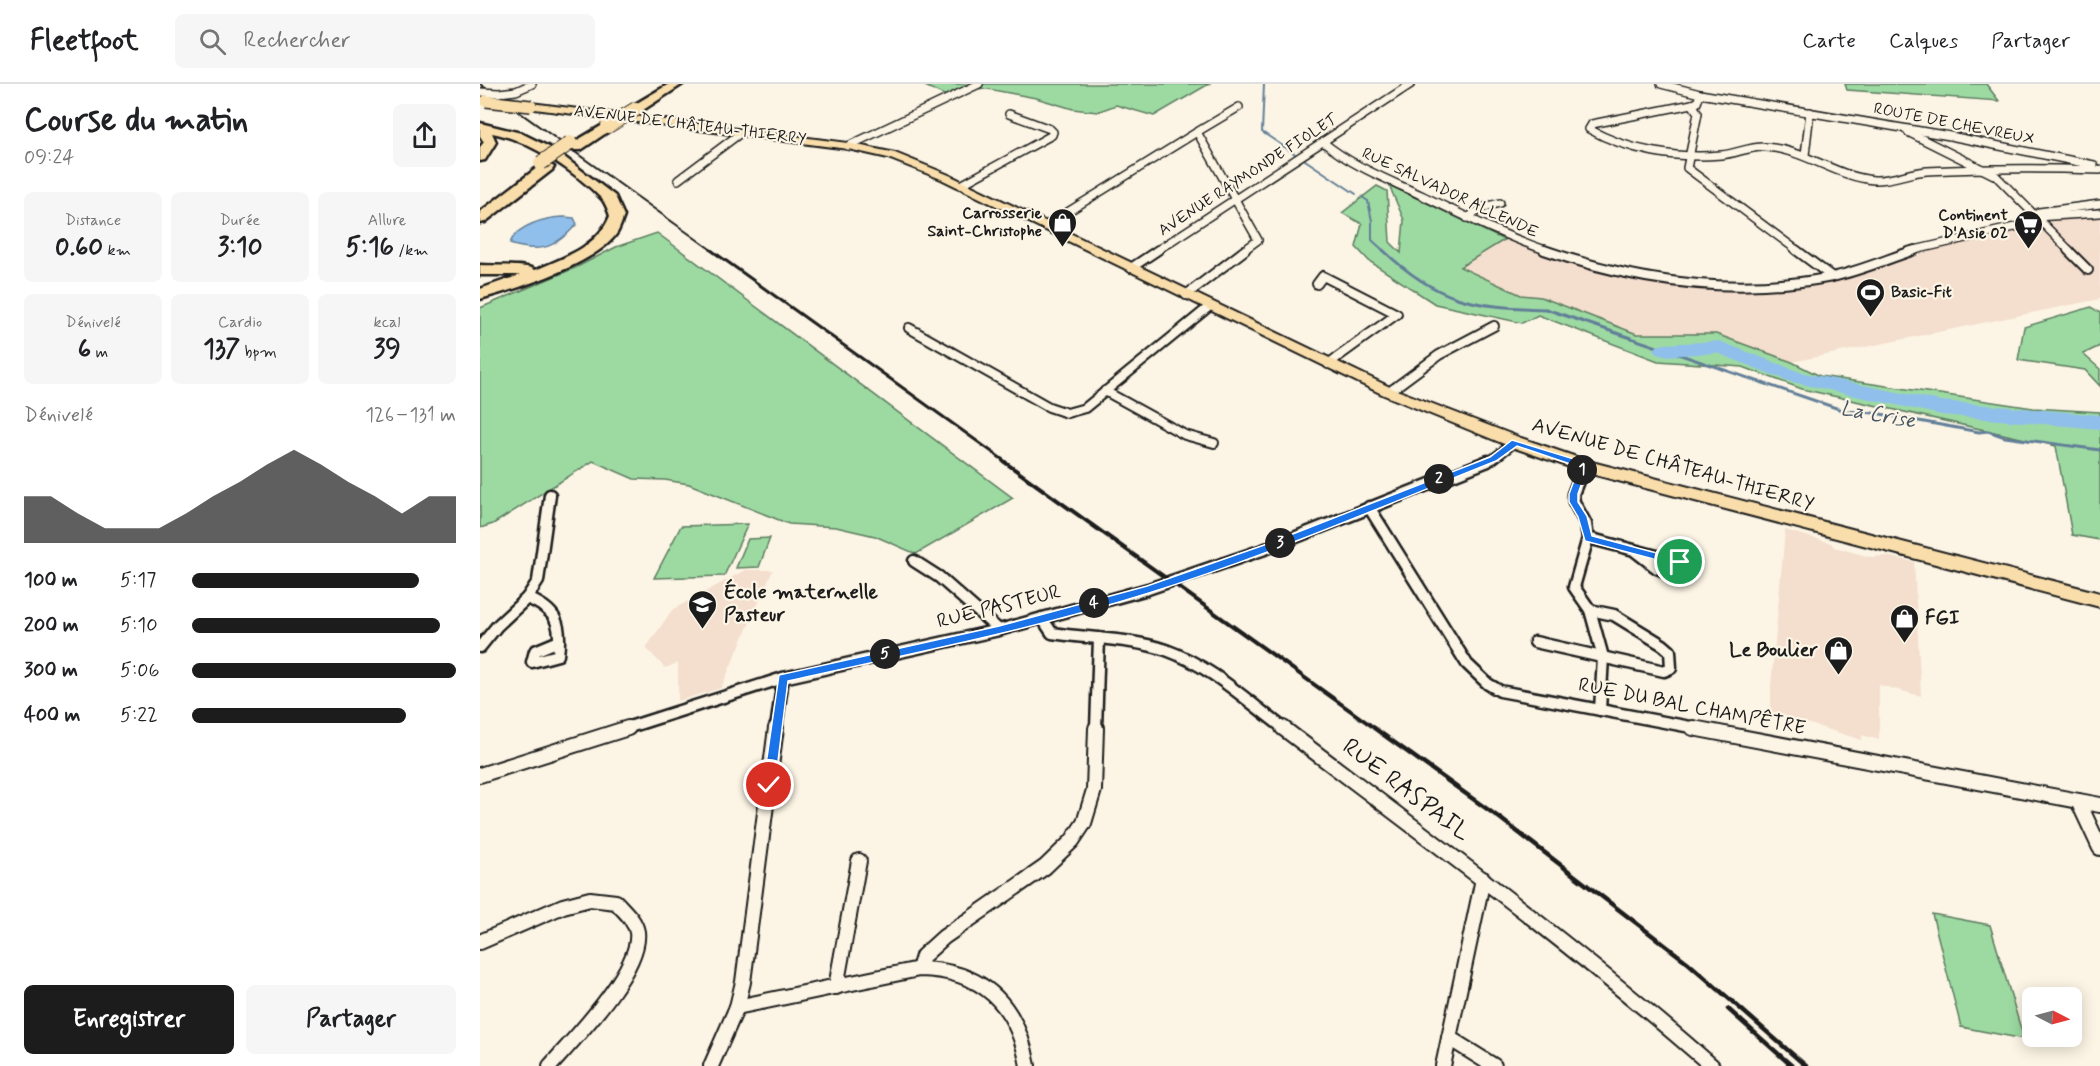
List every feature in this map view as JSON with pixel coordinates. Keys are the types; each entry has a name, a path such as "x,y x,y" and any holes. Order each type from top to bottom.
{"highway":[{"path":"480,208 666,84"},
{"path":"630,108 677,84"},
{"path":"480,129 488,136 489,142 480,157"},
{"path":"480,129 512,137 537,150 603,201 607,213 604,225 596,237 582,248 564,257 525,270 498,272 480,270"},
{"path":"480,129 504,131 539,146 610,199 615,206 616,215 609,232 585,253 558,266 480,294"},
{"path":"480,221 544,165"}],"main road":[{"name":"AVENUE DE CHÂTEAU-THIERRY","path":"482,98 513,104 529,101 848,146 899,158 961,184 1328,364 1389,392 1515,442 1584,466 2100,600"}],"street":[{"path":"482,98 532,84 529,101 503,93"},
{"path":"848,146 979,84"},
{"name":"AVENUE RAYMONDE FIOLET","path":"1131,268 1411,84"},
{"name":"ROUTE DE CHEVREUX","path":"1661,84 1700,94 1900,128 2100,168"},
{"path":"1700,94 1697,103 1592,124 1589,129 1598,135 1653,152 1719,156 1761,146 1780,148 1869,179 1886,180 1918,171 2100,168"},
{"path":"1692,104 1698,113 1687,168 1832,276"},
{"path":"1045,226 1239,106"},
{"path":"1805,155 1810,112"},
{"path":"961,184 1052,135 1053,132 1050,129 1010,114"},
{"path":"1900,128 2000,179 2088,270"},
{"path":"678,180 742,132"},
{"path":"1186,295 1258,240 1197,132"},
{"name":"RUE SALVADOR ALLENDE","path":"1323,142 1337,153 1501,235 1552,255 1614,272 1700,284 1758,285 1832,276 2013,220 2100,213"},
{"name":"RUE SALVADOR ALLENDE","path":"1315,148 1337,153"},
{"path":"2023,202 2043,208 2059,208"},
{"path":"1467,218 1484,207 1500,203"},
{"name":"RUE SALVADOR ALLENDE","path":"1940,243 2032,222 2039,212 2100,204"},
{"path":"2010,228 2030,226 2049,231"},
{"path":"1317,284 1323,276 1397,314 1328,364"},
{"path":"909,328 1061,412 1078,412 1210,306"},
{"path":"1389,392 1430,360 1494,326"},
{"path":"1105,391 1185,435 1214,443"},
{"name":"RUE PASTEUR","path":"480,775 783,678 999,630 1168,582 1271,547 1493,459 1515,442"},
{"path":"1584,466 1575,487 1574,502 1583,516 1588,538 1574,587 1590,610 1603,657 1600,710"},
{"path":"480,647 497,626 527,598 538,582 549,495"},
{"name":"RUE DU BAL CHAMPÊTRE","path":"1369,507 1467,664 1488,684 1500,691 2100,805"},
{"path":"1588,538 1635,551"},
{"path":"914,561 939,576 999,630"},
{"path":"527,598 544,605 559,626 559,641"},
{"path":"1535,642 1664,671 1671,668 1670,651 1663,645 1614,615 1590,610"},
{"name":"RUE RASPAIL","path":"1042,618 1052,633 1146,643 1173,652 1203,667 1483,879 1633,997 1712,1066"},
{"path":"919,969 923,957 944,937 1045,867 1072,841 1084,823 1094,790 1099,638"},
{"path":"711,1066 737,1007 743,982 783,678"},
{"path":"2078,801 2100,848"},
{"path":"836,987 858,861"},
{"path":"1443,1066 1483,879"},
{"path":"480,942 563,906 590,899 616,902 633,920 638,937 629,964 617,987 550,1066"},
{"path":"737,1007 932,968 970,977 993,991 1009,1009 1020,1034 1028,1066"},
{"path":"1449,1038 1494,1066"}],"shaded area":[{"path":"2100,216 2100,299 1792,362 1716,334 1637,334 1541,297 1521,295 1460,266 1504,240 1559,260 1624,278 1692,287 1742,290 1785,287 1832,280 1946,247 2049,221"},
{"path":"1785,530 1870,557 1887,556 1914,562 1921,696 1879,685 1879,740 1862,735 1862,740 1771,712 1771,686"},
{"name":"École maternelle Pasteur","path":"745,570 773,570 721,688 678,701 678,663 665,668 646,648 672,610"}],"green space":[{"path":"921,84 1209,84 1154,116 1116,105 1097,112 1073,109 1036,98 988,89 969,88 948,97"},
{"path":"1845,84 1986,84 1999,101 1847,90"},
{"path":"1389,185 1504,240 1460,267 1521,295 1541,297 1637,334 1716,334 1792,362 1820,376 2033,408 2100,412 2100,540 2072,535 2056,446 1802,389 1743,367 1658,361 1538,315 1522,323 1435,304 1369,261 1356,247 1362,224 1342,213 1377,186 1387,191 1390,242 1401,253 1404,220"},
{"path":"657,233 1013,498 916,554 875,536 836,527 789,524 689,484 665,480 634,479 593,461 493,524 480,528 480,308 577,267 616,247"},
{"path":"2091,307 2100,313 2100,346 2083,354 2100,369 2100,386 2085,370 2018,360 2024,327"},
{"path":"748,524 724,576 654,578 681,526"},
{"path":"770,538 759,567 736,568 748,539"},
{"path":"1932,914 1990,925 2022,1039 1961,1027"}],"water":[{"path":"564,217 574,218 577,224 555,243 540,248 510,244 518,232 532,224"}],"waterway":[{"name":"La Crise","path":"1264,84 1262,132 1295,154"},
{"name":"La Crise","path":"1305,160 1356,194"},
{"name":"La Crise","path":"1362,197 1368,201 1372,221 1372,240 1384,251"},
{"name":"La Crise","path":"1383,250 1421,281 1458,298 1498,306 1546,309 1845,411 1875,413 1979,432 1988,431 2005,437 2100,450"},
{"name":"La Crise","path":"1664,350 1719,347 1795,377 1941,408 2100,422"}],"railway":[{"path":"480,84 713,251"},
{"path":"711,250 1006,462"},
{"path":"1003,461 1376,729"},
{"path":"1374,728 1501,819 1687,962 1806,1066"},
{"path":"1728,1009 1792,1066"}],"place":[{"name":"Carrosserie Saint-Christophe","path":"1063,248"},
{"name":"Continent D'Asie 02","path":"2029,250"},
{"name":"Basic-Fit","path":"1870,318"},
{"name":"École maternelle Pasteur","path":"703,630"},
{"name":"FGI","path":"1904,644"},
{"name":"Le Boulier","path":"1839,676"}],"route":[{"path":"769,785 783,678 814,669 999,630 1148,589 1271,547 1493,459 1515,442 1584,466 1573,494 1574,502 1586,524 1588,538 1680,562"}]}
